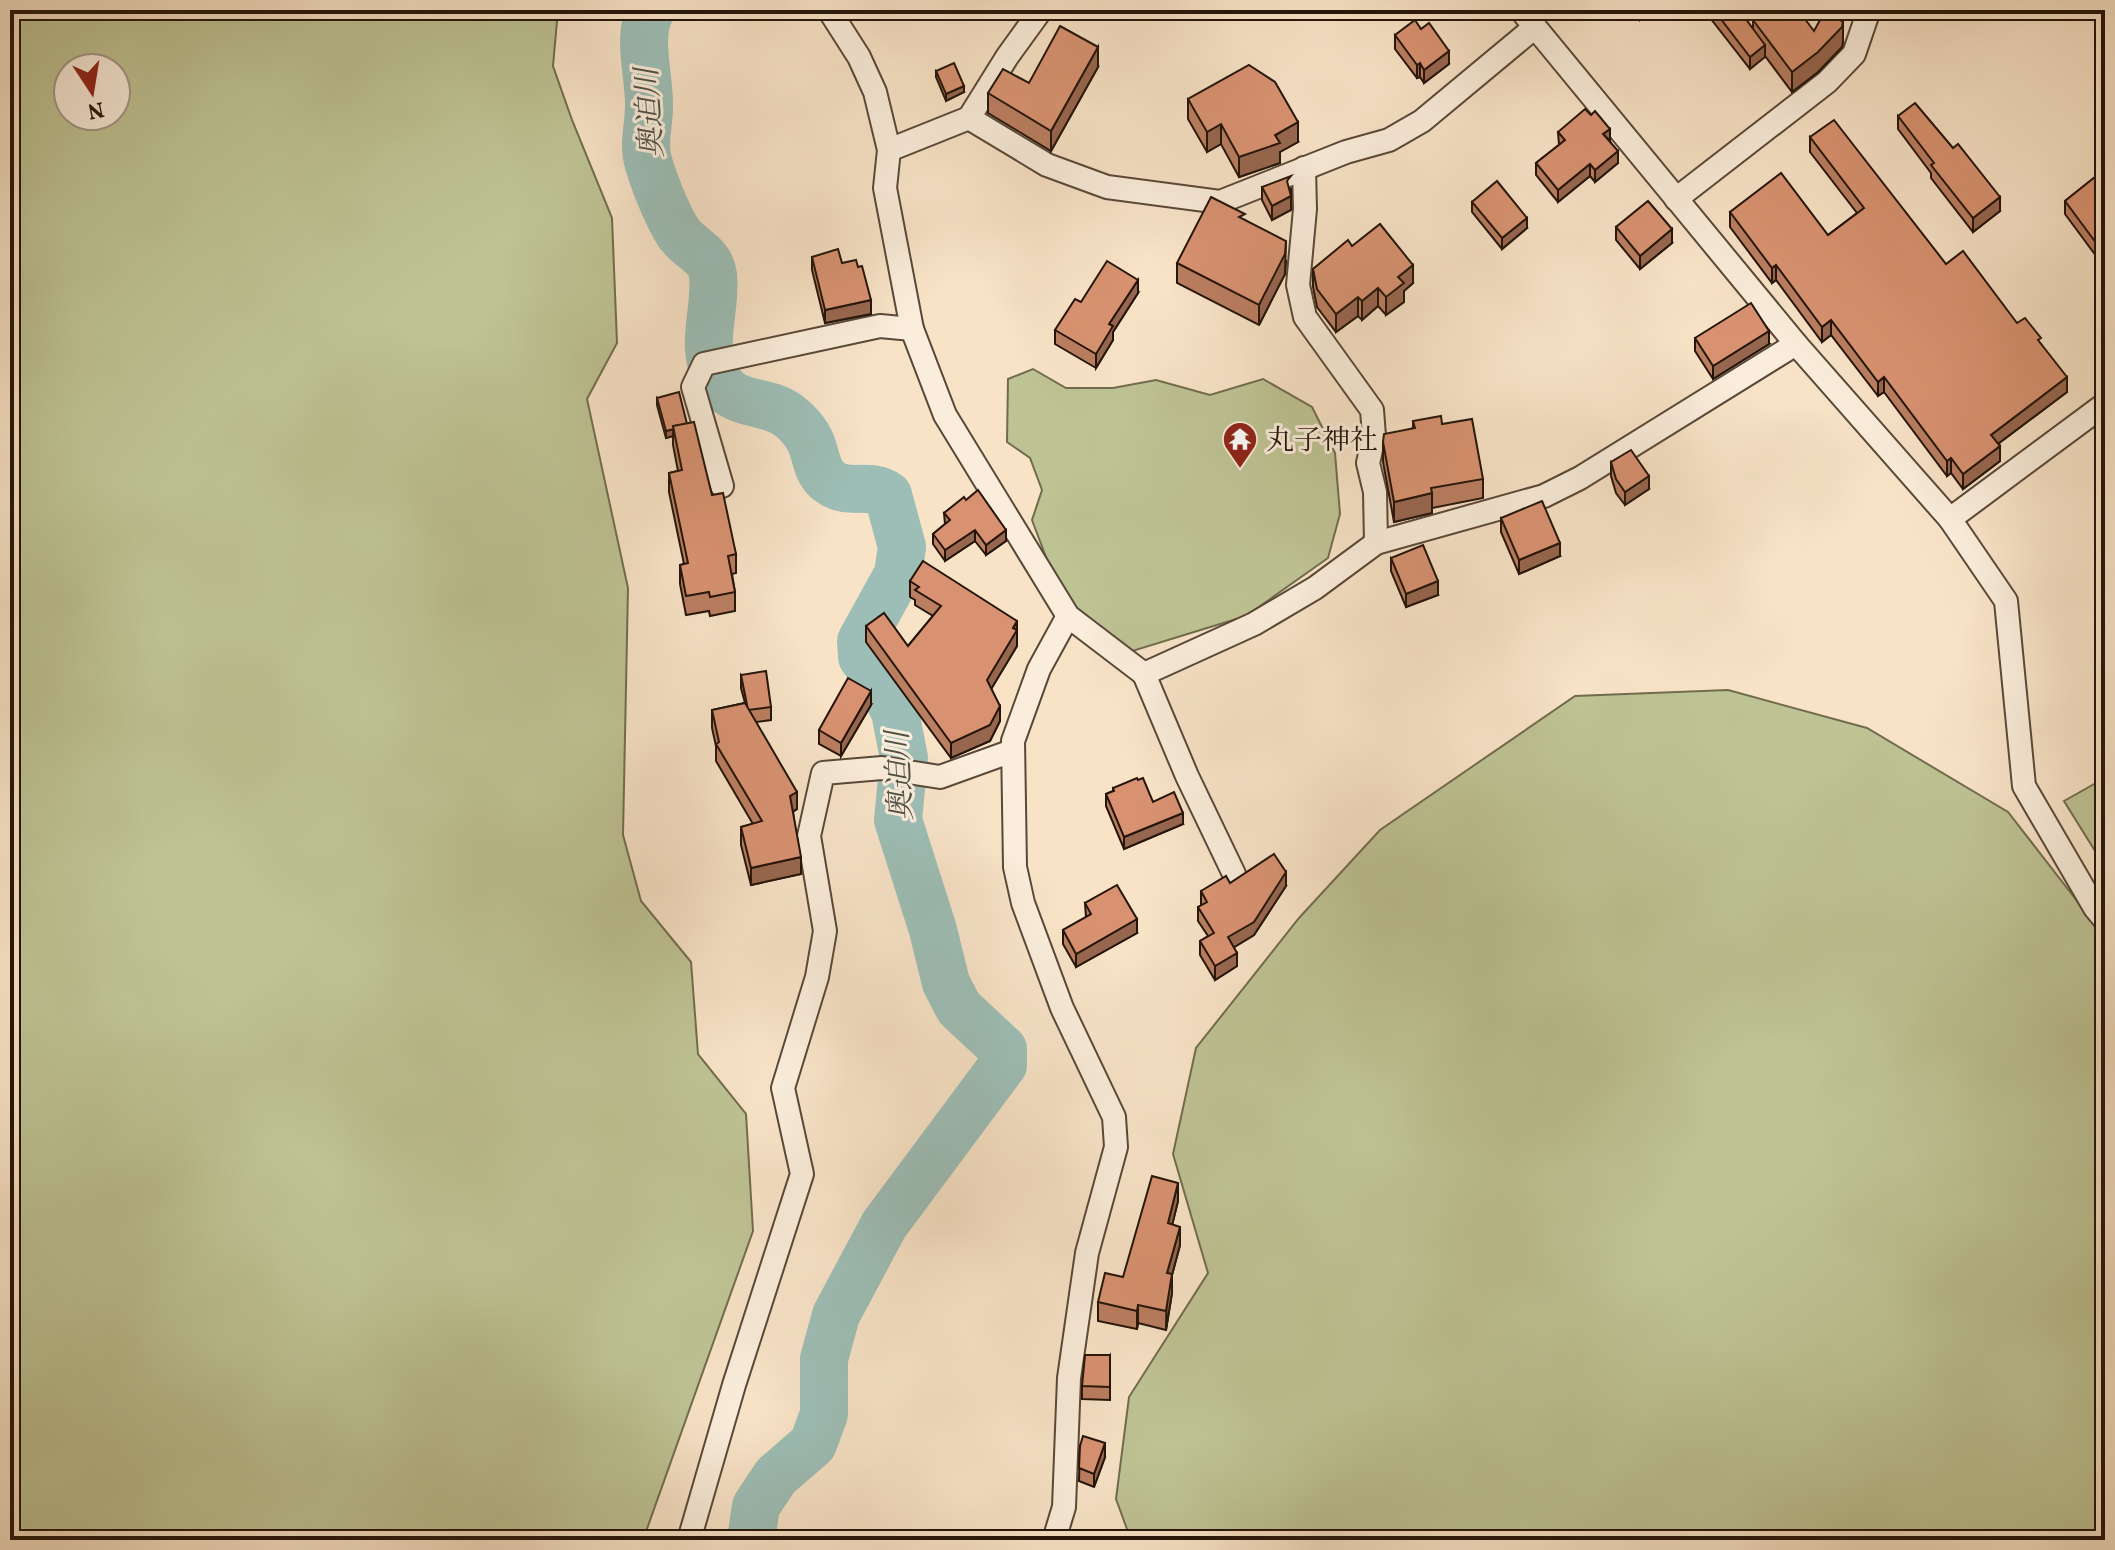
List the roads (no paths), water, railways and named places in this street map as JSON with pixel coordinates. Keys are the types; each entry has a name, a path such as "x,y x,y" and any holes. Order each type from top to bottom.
{"street":[{"path":"829,10 859,57 875,92 889,150 885,188 912,329 945,415 1068,616 1144,674 1187,776 1234,874"},
{"path":"889,150 969,118 1041,10"},
{"path":"1676,199 1827,82 1854,54 1869,10"},
{"path":"969,118 1047,165 1107,187 1220,202 1346,152 1389,140 1422,121 1528,18 1796,344 1950,519 2006,601 2024,786 2105,920"},
{"path":"1304,168 1305,209 1298,285 1305,317 1372,410 1374,436 1368,463 1375,492 1376,543"},
{"path":"722,486 693,387 704,364 880,326 912,329"},
{"path":"1144,674 1254,624 1315,588 1376,543 1544,496 1580,478 1796,344"},
{"path":"1950,519 2105,404"},
{"path":"1054,1540 1064,1507 1069,1378 1087,1253 1116,1147 1114,1117 1062,1008 1023,903 1015,867 1013,741 1039,669 1068,616"},
{"path":"689,1540 734,1385 802,1174 783,1088 817,977 825,931 809,836 823,773 882,768 940,777 1012,751"}],"waterway":[{"name":"奥迫川","path":"651,10 644,32 649,95 647,154 656,186 676,229 711,267 714,289 709,343 713,370 726,391 734,396 781,411 795,421 812,444 819,468 830,482 844,488 874,489 888,495 902,547 898,574 861,641 862,657 880,681 895,712 904,758 898,820 933,930 946,983 959,1008 1003,1049 1003,1065 884,1225 836,1315 824,1359 824,1414 813,1444 776,1476 756,1506 751,1540"}],"place":[{"name":"丸子神社","path":"1240,470"}]}
